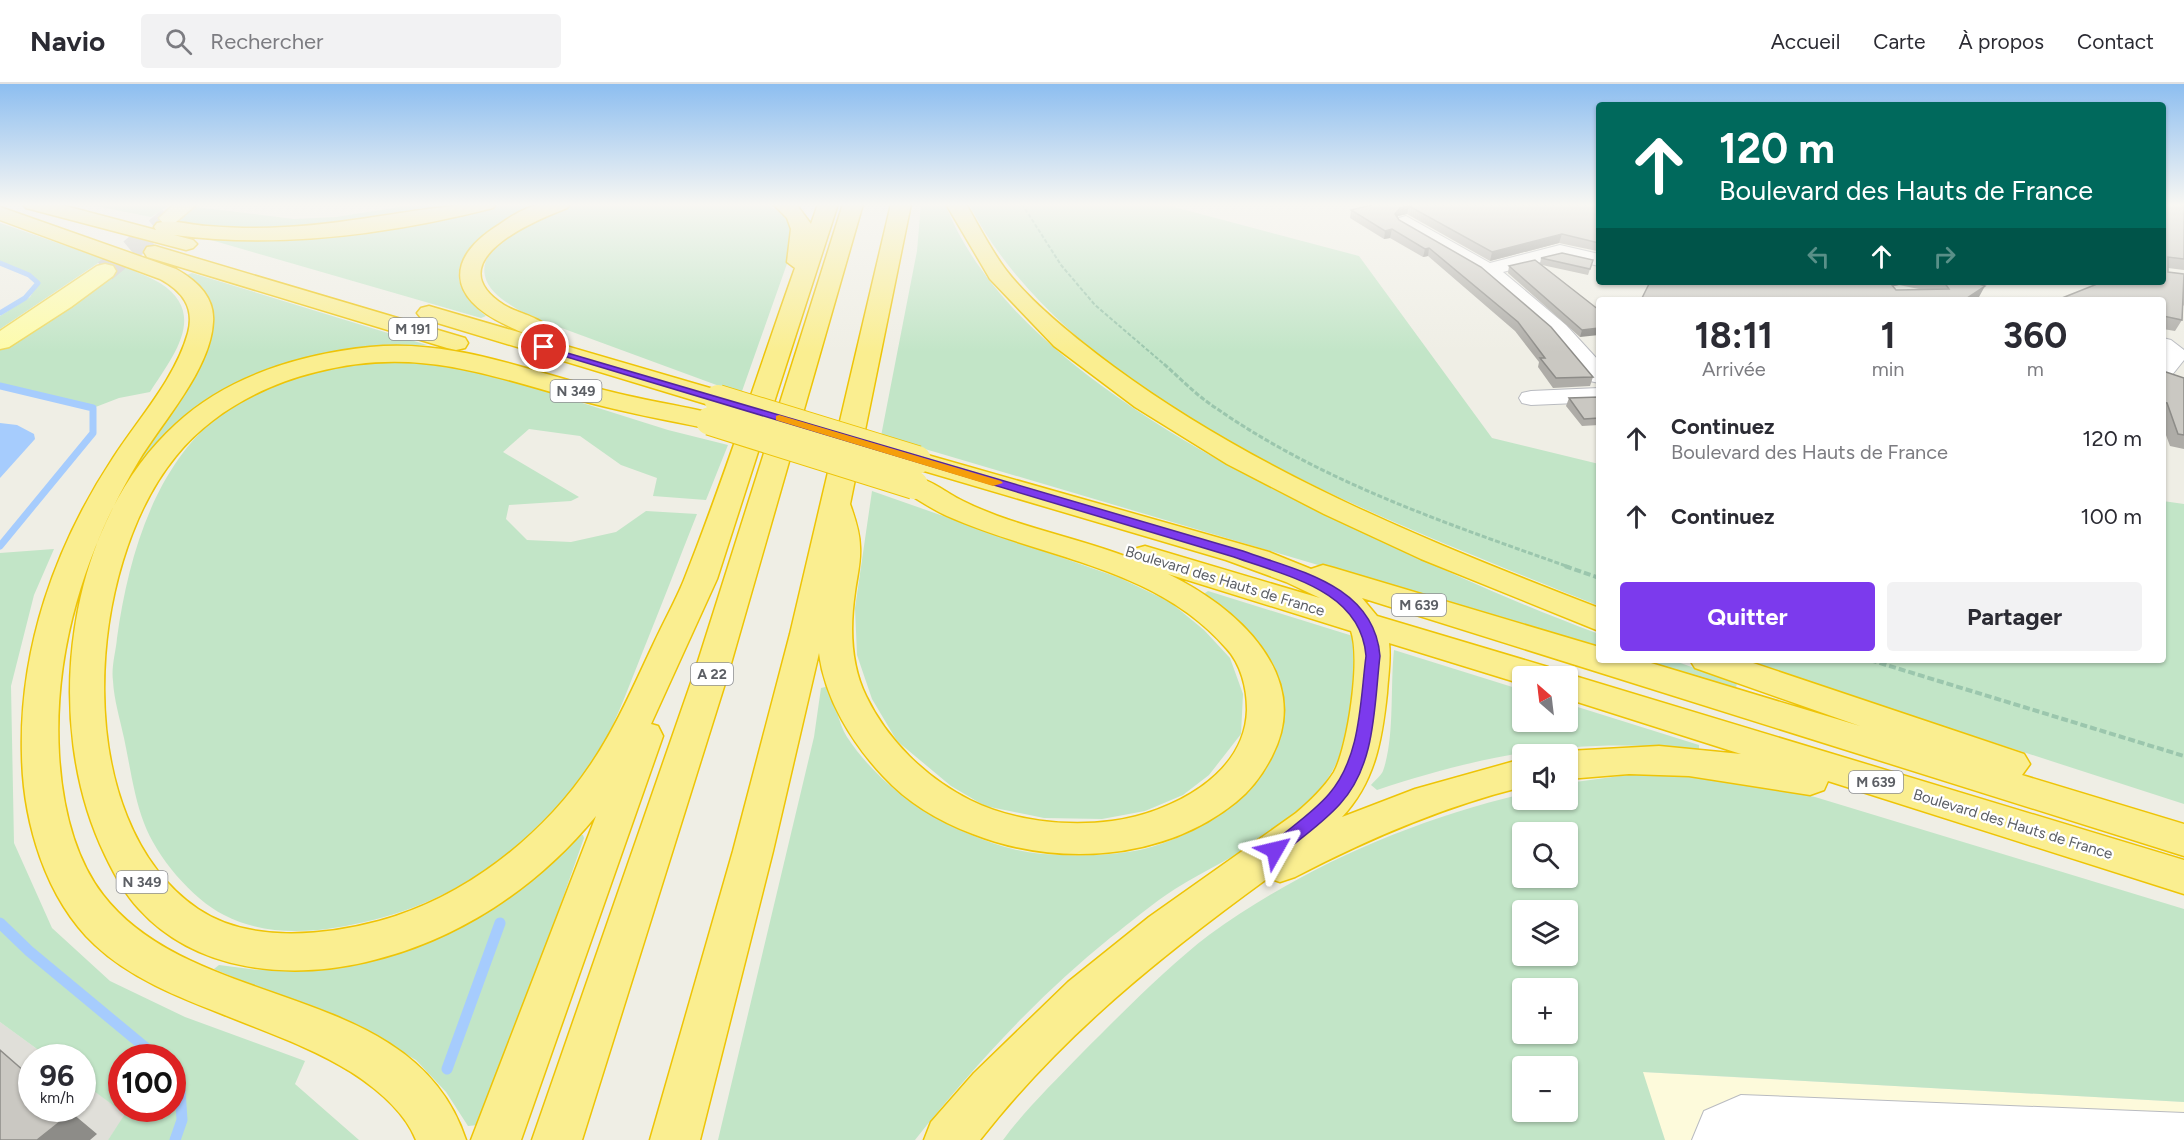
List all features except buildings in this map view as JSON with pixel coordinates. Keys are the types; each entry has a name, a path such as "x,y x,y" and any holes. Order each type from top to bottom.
{"highway":[{"path":"111,253 168,274 192,290 201,307 200,332 164,401 123,463 89,525 62,595 54,625 46,663 40,727 47,806 65,873 82,901 102,925 134,950 182,976 358,1049 392,1072 419,1099 439,1132 441,1140"},
{"name":"M 191","path":"159,253 714,410"},
{"name":"M 191","path":"221,253 915,472"},
{"path":"479,253 471,264 470,274 476,291 494,308 524,324 597,349 714,410"},
{"path":"776,358 801,253"},
{"path":"496,1140 700,579 811,253"},
{"name":"A 22","path":"557,1140 625,943 704,701 839,253"},
{"path":"675,1140 753,851 836,505 890,253"},
{"path":"984,253 1023,302 1089,360 1152,407 1255,467 1364,520 1506,583 1596,619"},
{"name":"N 349","path":"700,579 675,627 614,763 587,799 551,839 516,870 447,914 403,934 354,946 295,953 249,949 216,939 183,922 153,897 125,859 110,824 95,774 88,712 87,670 92,627 110,557 127,517 155,466 179,436 200,417 240,392 297,369 344,358 406,352 467,359 604,399 714,410"},
{"path":"836,505 845,546 835,628 841,676 855,712 873,745 900,774 917,788 953,810 1000,827 1045,837 1095,839 1162,826 1203,804 1235,781 1250,762 1262,739 1264,698 1252,658 1245,646 1223,623 1172,588 1077,549 971,516 915,472"},
{"name":"Boulevard des Hauts de France","path":"915,472 1334,579 1596,659"},
{"name":"Boulevard des Hauts de France","path":"915,472 1366,625 1512,669"},
{"path":"949,1140 999,1081 1059,1020 1137,951 1306,826 1344,787 1357,761 1365,730 1373,656 1366,625 1352,607 1325,587 1238,554"},
{"name":"Boulevard des Hauts de France","path":"1610,663 2184,840"},
{"path":"1715,663 1888,724 2184,819"},
{"name":"Boulevard des Hauts de France","path":"1578,689 2184,877"},
{"path":"1578,764 1637,759 1713,764 1812,781 2011,823"},
{"path":"1199,907 1299,855 1398,809 1449,792 1512,776"}],"main road":[{"path":"0,336 102,269 63,302 0,342"}],"street":[{"path":"1459,253 1487,270 1571,343 1596,372"},
{"path":"1487,270 1551,253"},
{"path":"1570,253 1596,259"},
{"path":"1571,343 1596,344"},
{"path":"2166,347 2176,355 2166,367"},
{"path":"2166,379 2184,385"},
{"path":"1531,398 1596,394"},
{"path":"1716,1140 1719,1128 1728,1121 1741,1118 2184,1137"}],"path":[{"path":"1054,253 1095,304 1215,408 1298,458 1434,519 1596,577"},
{"path":"1880,663 2184,756"}],"shaded area":[{"path":"0,1022 30,1044 18,1044 18,1122 96,1122 96,1092 108,1101 108,1122 120,1122 108,1140 0,1140"},
{"path":"1642,1072 2184,1102 2184,1140 1665,1140"}],"green space":[{"path":"0,253 87,253 104,259 0,329 0,316 30,297 38,283 29,275 0,263"},
{"path":"257,253 468,253 462,261 459,277 466,296 486,316 481,318"},
{"path":"490,253 791,253 741,394 529,316 491,289 485,276 485,263"},
{"path":"917,253 971,253 1020,316 1074,365 1135,409 1200,450 1266,486 1416,557 1546,614 1596,633 1596,647 881,436"},
{"path":"1002,253 1349,253 1359,256 1492,438 1596,463 1596,605 1338,497 1247,451 1161,400 1083,342 1018,277"},
{"path":"121,265 160,283 175,295 182,308 184,322 182,336 168,365 150,392 119,398 93,408 0,386 0,350 60,313"},
{"path":"192,273 427,345 372,349 191,415 159,442 139,464 115,504 109,505 209,339 210,302 202,288 186,275"},
{"path":"395,361 438,362 500,377 668,430 728,445 706,500 653,496 657,478 621,465 580,436 529,429 503,452 579,497 571,501 509,505 506,519 527,540 571,542 616,532 646,511 697,514 629,687 602,747 584,774 541,824 491,866 464,883 405,911 355,924 298,931 260,928 224,915 200,899 166,862 144,823 132,781 113,676 128,578 147,518 160,489 195,438 217,417 236,403 257,392 301,375 348,366"},
{"path":"872,491 1120,578 1170,602 1204,630 1230,658 1243,694 1241,734 1209,775 1183,795 1145,811 1102,819 1044,818 985,806 951,786 897,741 872,699 857,655 855,608"},
{"path":"2166,501 2184,504 2184,804 1847,695 1756,663 2166,663"},
{"path":"54,549 34,595 11,686 14,843 52,928 110,981 185,1017 305,1061 295,1084 359,1140 108,1140 120,1122 186,1122 186,1044 108,1044 108,1101 96,1093 96,1044 30,1044 0,1022 0,553"},
{"path":"1208,591 1356,637 1352,703 1346,735 1335,766 1305,806 1264,838 1167,894 1083,961 1007,1034 915,1140 718,1140 814,737 821,688 830,686 839,719 847,737 879,776 919,808 942,821 989,842 1027,852 1078,855 1114,854 1144,849 1174,839 1203,825 1230,807 1254,786 1271,761 1281,733 1281,703 1270,671 1257,647 1234,618 1202,595"},
{"path":"1394,650 1512,687 1512,732 1578,732 1578,707 1699,745 1699,750 1656,746 1578,747 1578,744 1512,744 1512,755 1458,766 1377,790 1371,785 1382,773 1387,758 1391,727"},
{"path":"1651,663 1680,663 1737,683 1736,688"},
{"path":"1642,773 1728,779 1815,797 2184,909 2184,1102 1643,1072 1665,1140 1003,1140 1021,1117 1082,1053 1144,992 1209,935 1282,888 1359,849 1480,805 1512,797 1512,810 1578,810 1578,782"},
{"path":"577,834 583,835 584,838 485,1119 479,1125 468,1126 446,1092 416,1060 371,1034 214,969 219,965 257,970 318,970 392,952"}],"water":[{"path":"0,423 17,425 34,434 35,439 0,478"}],"waterway":[{"path":"0,263 29,275 38,283 25,298 0,313"},
{"path":"0,386 93,408 93,433 0,546"},
{"path":"0,923 29,951 141,1044"},
{"path":"447,1069 500,923"},
{"path":"175,1140 181,1122"}],"tunnel":[{"path":"105,271 126,253"}],"slow traffic":[{"path":"779,418 997,483"}],"route":[{"path":"544,347 1238,554 1312,581 1336,593 1357,612 1366,625 1372,643 1373,656 1362,746 1351,776 1335,799 1290,840 1275,850"}]}
